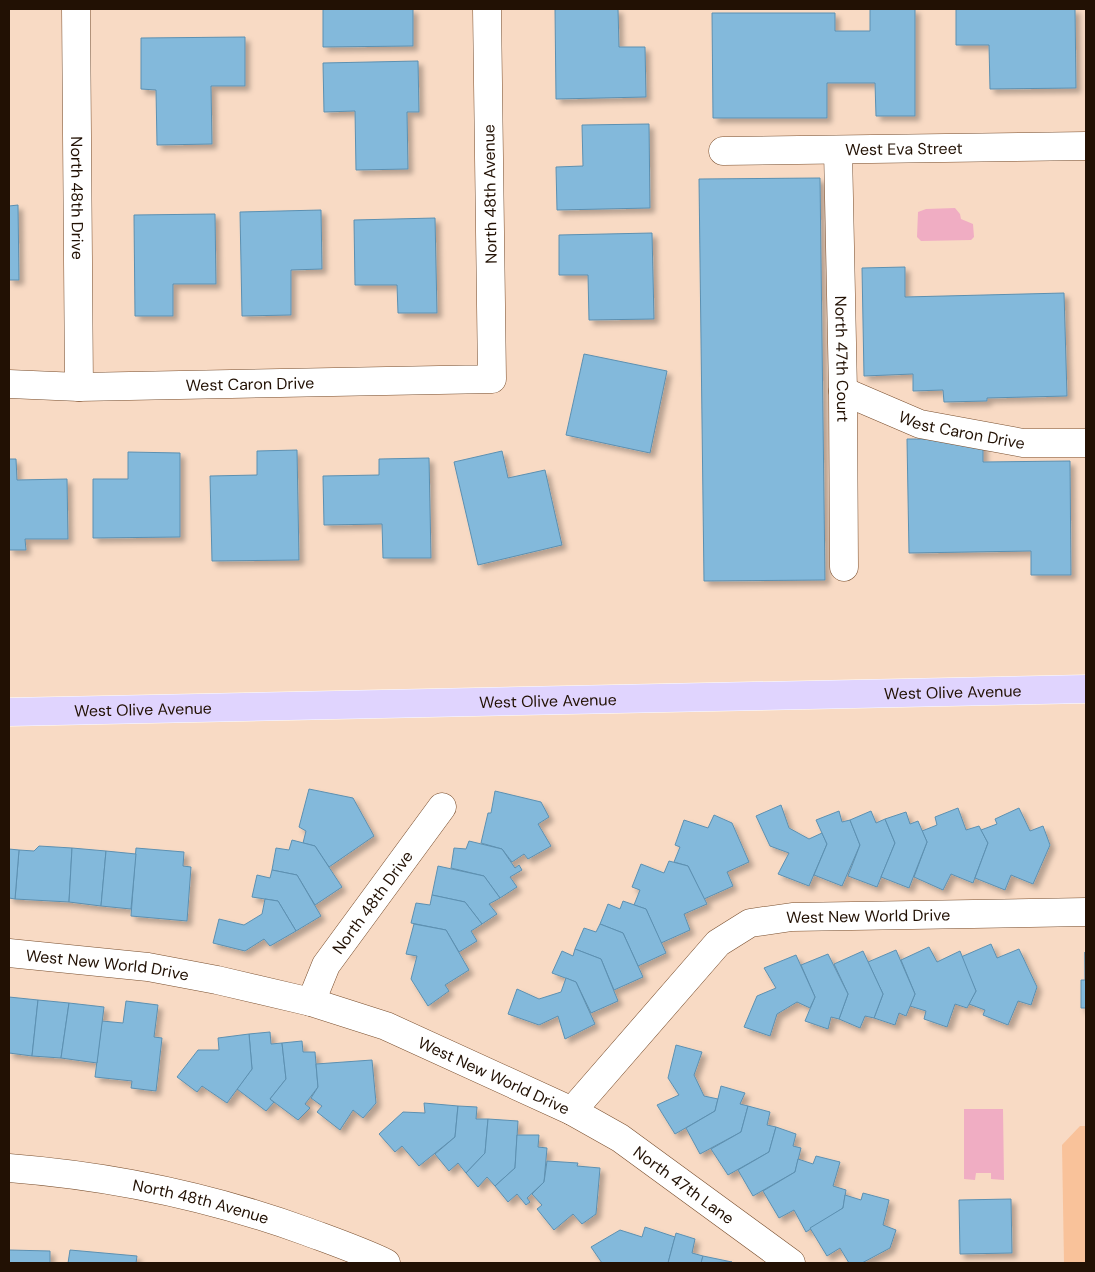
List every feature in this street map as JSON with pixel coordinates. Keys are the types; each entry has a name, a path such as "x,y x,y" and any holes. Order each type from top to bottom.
{"main road":[{"name":"West Olive Avenue","path":"9,712 1086,689"}],"street":[{"name":"North 48th Drive","path":"76,9 80,387"},
{"name":"North 48th Avenue","path":"487,9 492,379"},
{"name":"West Eva Street","path":"723,151 1086,146"},
{"name":"North 47th Court","path":"838,150 843,391 844,567"},
{"name":"West Caron Drive","path":"9,384 80,387 492,379"},
{"name":"West Caron Drive","path":"843,391 920,424 1023,443 1086,443"},
{"name":"North 48th Drive","path":"311,1002 326,965 442,807"},
{"name":"West New World Drive","path":"9,953 148,967 217,980 311,1002 386,1026 572,1111 718,943 750,923 792,917 1086,912"},
{"name":"North 47th Lane","path":"572,1111 620,1138 791,1263"},
{"name":"North 48th Avenue","path":"9,1168 49,1171 155,1188 264,1216 386,1263"}],"shaded area":[{"path":"955,208 960,214 961,219 973,224 974,237 971,240 921,241 917,237 918,212 926,209"},
{"path":"964,1109 1003,1109 1004,1180 991,1179 991,1173 976,1173 975,1180 964,1179"},
{"path":"1080,1126 1086,1126 1086,1263 1064,1263 1062,1145"}],"building":[{"path":"323,9 413,9 413,46 323,47"},
{"path":"555,9 618,9 619,47 645,47 646,97 556,99"},
{"path":"870,9 915,9 915,116 876,116 875,83 827,83 827,118 713,118 712,13 835,13 835,31 870,31"},
{"path":"956,9 1075,9 1076,88 990,89 989,45 956,45"},
{"path":"245,37 245,86 211,86 212,144 157,145 156,90 141,89 141,38"},
{"path":"418,61 419,112 407,112 408,169 356,170 355,111 324,112 323,63"},
{"path":"649,124 650,208 557,210 556,167 583,166 582,125"},
{"path":"820,178 825,580 704,581 699,179"},
{"path":"18,205 19,280 9,280 9,206"},
{"path":"321,210 322,269 291,270 291,315 242,316 240,212"},
{"path":"215,214 216,284 173,284 173,316 135,316 134,215"},
{"path":"435,218 437,313 398,313 397,285 355,285 354,220"},
{"path":"652,233 654,319 589,320 588,275 559,275 559,235"},
{"path":"905,267 905,297 1064,293 1067,396 987,398 987,401 944,402 943,390 913,391 913,374 864,376 862,268"},
{"path":"584,354 667,371 650,453 566,435"},
{"path":"907,439 983,439 983,462 1070,461 1071,575 1031,575 1031,551 909,553"},
{"path":"297,450 299,560 212,561 210,476 257,475 257,451"},
{"path":"502,451 508,478 545,470 562,545 478,565 454,462"},
{"path":"128,452 180,453 180,537 93,538 93,479 128,479"},
{"path":"429,458 431,558 383,558 382,524 324,525 323,476 379,475 379,459"},
{"path":"9,459 16,459 17,480 67,479 68,539 25,539 26,550 9,550"},
{"path":"309,789 353,798 374,836 329,867 315,846 303,843 306,831 299,827"},
{"path":"495,791 541,802 549,817 538,824 551,846 528,859 524,854 512,862 502,849 481,843 488,813 491,813"},
{"path":"781,805 789,828 809,839 822,833 827,844 809,886 778,874 789,853 770,846 756,816"},
{"path":"958,808 966,830 979,826 988,843 973,883 951,874 943,890 914,877 927,842 922,831 937,825 935,817"},
{"path":"1019,808 1030,831 1043,826 1050,845 1033,884 1011,875 1005,890 975,878 988,843 981,830 997,824 995,819"},
{"path":"839,811 842,822 850,820 860,845 842,886 814,875 827,844 816,820"},
{"path":"871,811 876,823 885,819 895,843 877,887 848,876 860,845 850,820"},
{"path":"906,812 910,824 918,821 927,842 909,888 881,877 895,843 885,819"},
{"path":"714,815 732,823 749,862 727,872 733,886 704,899 688,866 674,862 680,847 675,845 684,820 708,828"},
{"path":"292,840 315,846 342,887 315,905 297,875 272,870 276,848 289,850"},
{"path":"469,841 502,849 515,868 519,865 522,870 510,877 517,887 500,898 484,876 451,868 454,848 466,849"},
{"path":"39,846 72,848 69,902 15,899 19,850 34,851"},
{"path":"72,848 106,851 101,906 69,902"},
{"path":"136,848 184,852 183,866 191,867 187,921 131,916"},
{"path":"9,849 19,850 15,899 9,898"},
{"path":"106,851 136,854 131,909 101,906"},
{"path":"669,861 688,866 707,904 684,914 690,930 661,943 646,909 634,905 640,890 632,887 641,864 664,873"},
{"path":"438,866 484,876 500,898 489,904 497,914 482,924 465,902 432,895"},
{"path":"272,870 297,875 321,916 296,931 278,901 252,897 257,875 270,878"},
{"path":"432,895 465,902 482,924 471,931 477,941 459,952 446,930 411,923 416,903 430,905"},
{"path":"265,899 278,901 296,931 270,946 264,939 245,951 213,943 219,919 244,925 262,914"},
{"path":"623,901 646,909 666,953 638,966 623,933 600,924 608,904 620,909"},
{"path":"414,924 446,930 469,970 445,985 449,991 428,1006 411,979 417,956 406,954"},
{"path":"600,924 623,933 643,977 614,990 601,959 575,949 584,928 596,932"},
{"path":"991,944 997,958 1019,949 1037,987 1031,1005 1018,1001 1008,1025 983,1015 985,1010 969,1004 976,991 961,957"},
{"path":"929,947 937,962 960,951 976,991 967,1008 955,1004 947,1027 924,1019 926,1011 910,1006 915,994 901,960"},
{"path":"575,949 601,959 618,1001 591,1013 576,982 552,973 562,951 573,956"},
{"path":"896,950 915,994 906,1016 899,1013 895,1025 874,1018 883,994 868,962"},
{"path":"863,951 883,994 874,1018 865,1016 860,1028 839,1019 848,994 834,964"},
{"path":"1085,952 1086,1008 1081,1008 1081,980 1085,980"},
{"path":"828,954 848,994 839,1019 831,1017 828,1029 805,1021 815,997 801,965"},
{"path":"796,955 815,997 810,1008 797,1002 777,1014 770,1036 744,1027 757,996 776,988 764,968"},
{"path":"566,978 576,982 595,1024 565,1039 558,1016 539,1025 508,1014 517,989 539,999 561,992"},
{"path":"9,997 38,1000 32,1056 9,1053"},
{"path":"38,1000 69,1003 61,1058 32,1056"},
{"path":"126,1001 158,1005 154,1037 162,1038 156,1091 131,1088 132,1081 95,1077 102,1021 123,1023"},
{"path":"69,1003 104,1007 97,1063 61,1058"},
{"path":"270,1032 271,1044 282,1043 286,1079 270,1099 274,1102 266,1111 237,1089 252,1069 249,1034"},
{"path":"249,1034 252,1069 227,1103 202,1086 197,1092 177,1077 198,1050 219,1050 218,1038"},
{"path":"302,1041 303,1052 315,1052 318,1087 305,1104 310,1108 298,1120 270,1099 286,1079 282,1043"},
{"path":"676,1045 702,1052 694,1075 704,1096 718,1099 715,1111 675,1134 657,1105 679,1095 668,1078"},
{"path":"372,1060 376,1103 363,1118 353,1110 340,1130 317,1112 322,1106 311,1098 318,1087 316,1064"},
{"path":"721,1086 745,1093 740,1104 748,1106 741,1132 700,1154 686,1128 715,1111"},
{"path":"424,1103 458,1106 455,1137 419,1166 402,1146 395,1152 379,1134 403,1112 425,1113"},
{"path":"458,1106 477,1107 476,1119 488,1119 485,1153 466,1173 458,1163 449,1171 435,1154 455,1137"},
{"path":"748,1106 770,1112 767,1125 776,1127 769,1152 728,1175 711,1149 741,1132"},
{"path":"488,1119 518,1121 515,1168 495,1186 487,1177 478,1187 466,1173 485,1153"},
{"path":"776,1127 796,1134 793,1146 801,1148 795,1172 753,1196 738,1170 769,1152"},
{"path":"517,1135 539,1135 538,1147 547,1148 544,1182 527,1198 530,1202 526,1205 517,1194 508,1202 495,1186 515,1168"},
{"path":"816,1156 840,1162 833,1186 846,1190 843,1208 806,1232 794,1210 779,1218 763,1191 795,1172 798,1159 813,1164"},
{"path":"547,1161 578,1163 577,1166 600,1168 596,1214 582,1224 573,1214 554,1230 537,1209 542,1205 532,1194 544,1182"},
{"path":"863,1193 889,1200 883,1225 896,1230 890,1248 862,1263 849,1263 840,1248 827,1256 810,1228 843,1208 845,1195 861,1200"},
{"path":"1011,1199 1012,1253 960,1254 959,1200"},
{"path":"645,1227 675,1237 668,1263 602,1263 591,1247 620,1230 642,1237"},
{"path":"676,1233 695,1239 692,1253 703,1256 701,1263 668,1263"},
{"path":"9,1250 50,1251 50,1263 9,1263"},
{"path":"70,1250 137,1256 136,1263 68,1263"},
{"path":"703,1256 732,1262 701,1263"}]}
